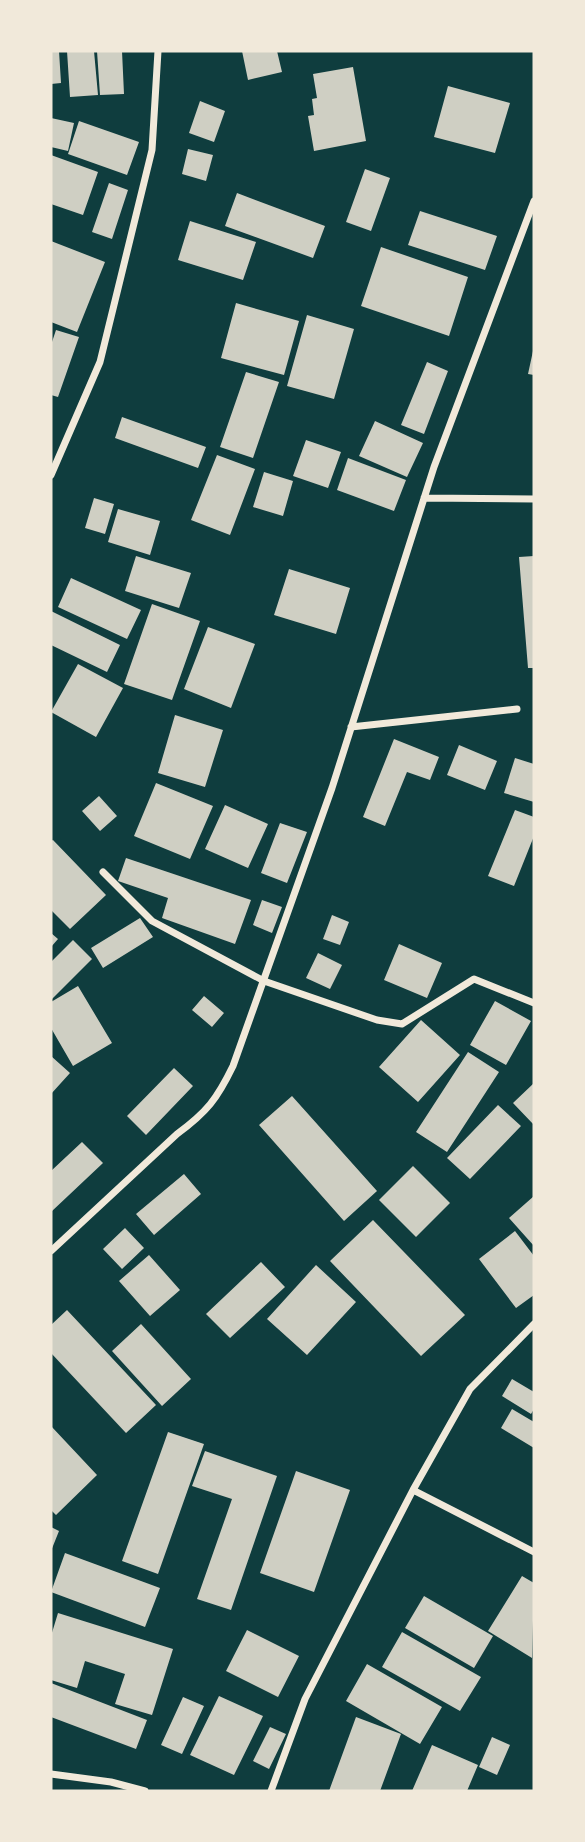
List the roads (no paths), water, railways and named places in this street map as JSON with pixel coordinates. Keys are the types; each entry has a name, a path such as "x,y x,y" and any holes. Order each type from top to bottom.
{"street":[{"path":"51,475 100,362 152,150 159,51"},
{"path":"51,1251 177,1133 200,1117 218,1095 233,1066 351,727 424,498 534,201"},
{"path":"424,498 534,499"},
{"path":"351,727 517,709"},
{"path":"103,872 152,921 264,981 377,1020 402,1024 474,979 534,1003"},
{"path":"271,1791 305,1699 413,1490 470,1389 534,1324"},
{"path":"413,1490 534,1552"},
{"path":"51,1774 111,1782 145,1791"}]}
